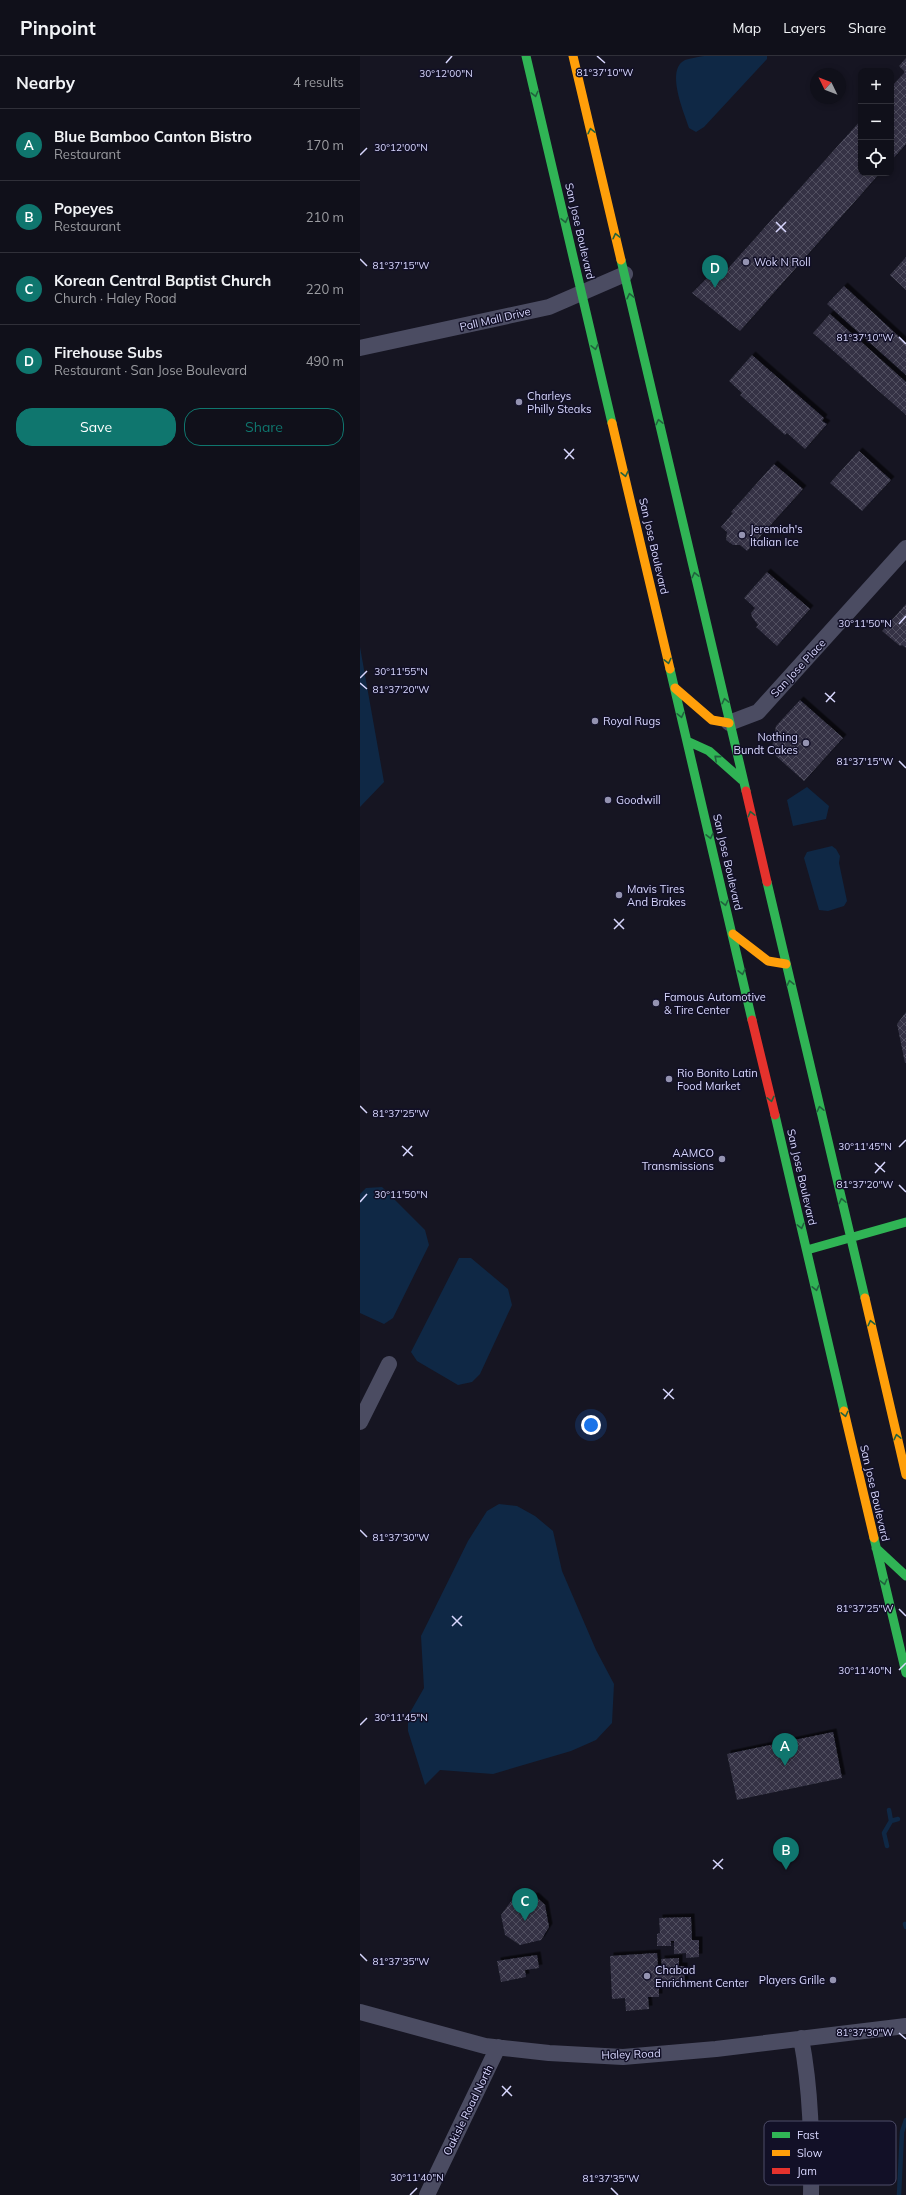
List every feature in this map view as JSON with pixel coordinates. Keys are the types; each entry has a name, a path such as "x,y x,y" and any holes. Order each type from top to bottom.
{"main road":[{"name":"San Jose Boulevard","path":"526,56 906,1673"},
{"path":"573,56 906,1475"},
{"path":"675,688 712,720 730,723"},
{"path":"687,741 709,751 742,780"},
{"path":"733,934 768,961 786,964"},
{"path":"807,1250 906,1222"},
{"path":"876,1548 906,1576"},
{"path":"889,1602 900,1606"}],"street":[{"name":"Pall Mall Drive","path":"360,348 549,307 625,274"},
{"name":"San Jose Place","path":"730,723 758,712 906,548"},
{"path":"360,1422 389,1364"},
{"name":"Haley Road","path":"360,2012 485,2046 548,2054 623,2057 716,2049 906,2026"},
{"path":"801,2038 808,2073 811,2121"},
{"name":"Oakisle Road North","path":"427,2195 498,2048"},
{"path":"811,2185 811,2195"}],"water":[{"path":"704,56 767,56 767,59 704,127 696,132 689,128 683,112 676,82 676,73 679,65 685,60"},
{"path":"360,647 384,782 360,807"},
{"path":"807,787 829,806 826,819 793,826 787,800"},
{"path":"832,846 836,849 840,856 839,863 847,901 844,906 828,911 819,910 804,858 807,852"},
{"path":"382,1187 425,1230 429,1245 393,1318 384,1324 360,1313 360,1194 366,1188"},
{"path":"459,1258 471,1258 508,1289 512,1305 480,1374 472,1382 458,1385 417,1361 411,1352"},
{"path":"499,1504 517,1506 535,1516 553,1531 562,1571 596,1650 614,1684 612,1723 596,1740 571,1751 493,1774 440,1770 425,1785 408,1731 408,1716 424,1688 421,1636 468,1541 487,1511"}],"building":[{"path":"906,58 906,144 894,158 894,84 905,72 899,66"},
{"path":"858,123 858,176 877,176 740,331 692,293 717,268 723,274"},
{"path":"906,257 906,290 890,275"},
{"path":"844,286 906,343 906,375 827,304"},
{"path":"830,314 906,382 906,415 813,333"},
{"path":"752,355 824,418 822,421 827,424 805,449 787,433 785,435 740,395 742,393 729,381"},
{"path":"859,451 891,480 862,511 830,483"},
{"path":"774,464 803,489 747,551 740,545 733,545 726,540 727,532 721,527 733,513 731,512"},
{"path":"767,572 810,609 777,646 756,627 758,625 751,613 755,608 744,598"},
{"path":"906,604 906,648 902,645 900,646 882,631"},
{"name":"Nothing Bundt Cakes","path":"800,700 843,738 804,781 776,756 772,747 776,726"},
{"path":"906,1012 906,1062 905,1063 897,1024"},
{"path":"833,1732 842,1778 737,1800 727,1754"},
{"path":"535,1896 545,1905 549,1927 541,1940 520,1945 505,1935 501,1915 512,1900"},
{"path":"691,1917 692,1940 699,1940 699,1957 686,1958 686,1953 674,1954 674,1941 671,1941 671,1946 657,1946 657,1934 660,1933 659,1918"},
{"name":"Chabad Enrichment Center","path":"657,1953 658,1967 662,1966 661,1959 679,1958 679,1966 684,1966 685,1986 659,1988 659,1997 648,1997 649,2009 626,2011 625,1998 612,1999 610,1956"},
{"path":"537,1955 539,1968 525,1970 526,1977 501,1982 497,1961"}],"waterway":[{"path":"887,1846 884,1833 891,1821 889,1810"},
{"path":"891,1821 898,1819"},
{"path":"899,2195 902,2132 906,2120"}],"traffic: fast":[{"path":"526,56 612,423"},
{"path":"621,260 746,791"},
{"path":"670,669 752,1020"},
{"path":"687,741 709,751 742,780"},
{"path":"767,882 865,1298"},
{"path":"775,1115 844,1411"},
{"path":"807,1250 906,1222"},
{"path":"874,1538 906,1673"},
{"path":"876,1548 906,1576"}],"traffic: slow":[{"path":"573,56 621,260"},
{"path":"612,423 670,669"},
{"path":"675,688 712,720 729,723"},
{"path":"733,934 768,961 786,964"},
{"path":"865,1298 906,1475"},
{"path":"844,1411 874,1538"}],"traffic: jam":[{"path":"746,791 767,882"},
{"path":"752,1020 775,1115"}],"place":[{"name":"Wok N Roll","path":"746,262"},
{"name":"Firehouse Subs","path":"715,288"},
{"name":"Charleys Philly Steaks","path":"519,402"},
{"name":"Jeremiah's Italian Ice","path":"742,535"},
{"name":"Royal Rugs","path":"595,721"},
{"name":"Nothing Bundt Cakes","path":"806,743"},
{"name":"Goodwill","path":"608,800"},
{"name":"Mavis Tires And Brakes","path":"619,895"},
{"name":"Famous Automotive & Tire Center","path":"656,1003"},
{"name":"Rio Bonito Latin Food Market","path":"669,1079"},
{"name":"AAMCO Transmissions","path":"722,1159"},
{"name":"Blue Bamboo Canton Bistro","path":"785,1766"},
{"name":"Popeyes","path":"786,1870"},
{"name":"Korean Central Baptist Church","path":"525,1921"},
{"name":"Chabad Enrichment Center","path":"647,1976"},
{"name":"Players Grille","path":"833,1980"}]}
